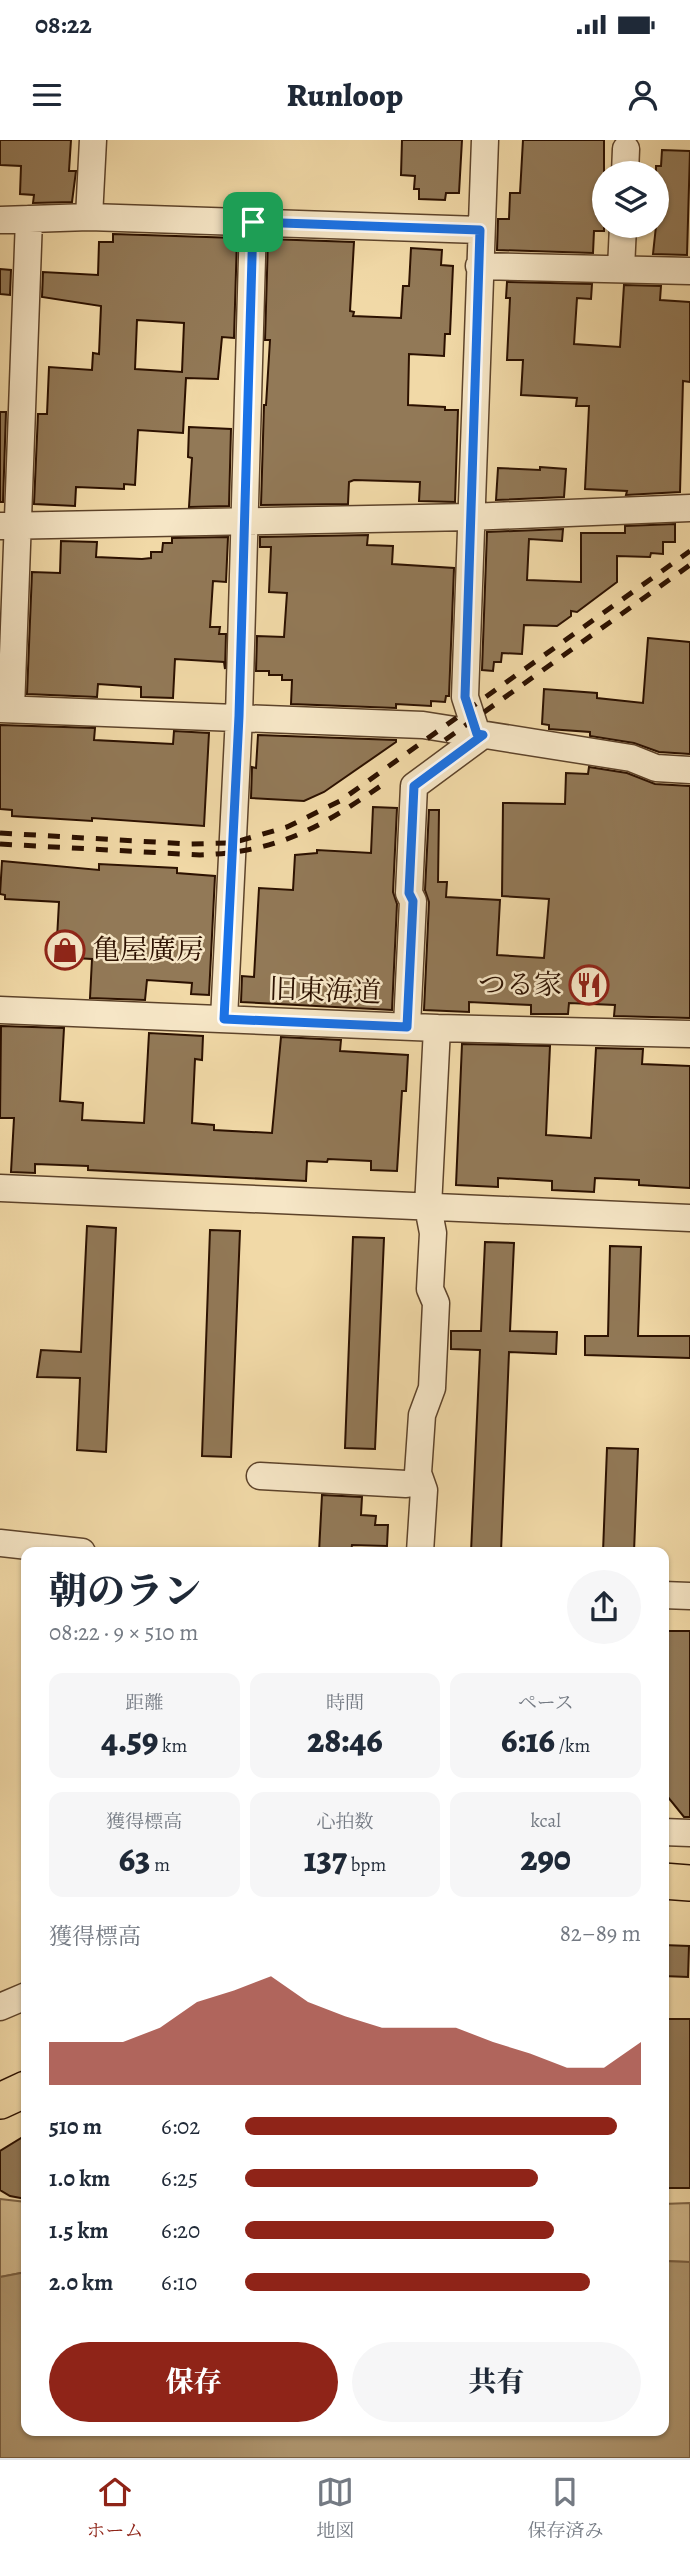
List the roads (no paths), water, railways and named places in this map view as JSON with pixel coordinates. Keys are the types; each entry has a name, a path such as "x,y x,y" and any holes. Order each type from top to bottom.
{"main road":[{"path":"669,1881 690,1883"},
{"path":"0,2101 21,2092"}],"street":[{"path":"89,217 93,140"},
{"path":"480,734 465,697 485,140"},
{"path":"0,220 89,217 480,230"},
{"path":"29,219 10,526 5,709 423,724 631,758 656,768 690,770"},
{"path":"224,1019 239,716 253,222"},
{"path":"621,269 622,238"},
{"path":"479,266 690,271"},
{"path":"10,526 245,519 470,517 690,508"},
{"path":"407,1027 413,901 409,893 414,786 480,734"},
{"name":"旧東海道","path":"0,1010 407,1027 690,1034"},
{"path":"420,1547 424,1490 418,1473 422,1415 432,1388 436,1303 430,1289 433,1233 428,1207 437,1028"},
{"path":"0,1188 690,1218"},
{"path":"408,1547 410,1509 406,1484 410,1396 420,1370 422,1321 417,1300 419,1234 428,1207"},
{"path":"260,1476 406,1484"},
{"path":"0,1543 36,1547"},
{"path":"669,1595 690,1596"},
{"path":"669,1832 690,1833"},
{"path":"0,2007 21,1998"}],"railway":[{"path":"0,833 188,844 232,843 287,827 340,801 690,551"},
{"path":"445,740 690,565"},
{"path":"0,844 200,855 254,849 277,843 319,824 385,783"}],"place":[{"name":"亀屋廣房","path":"65,950"},
{"name":"つる家","path":"589,985"}]}
